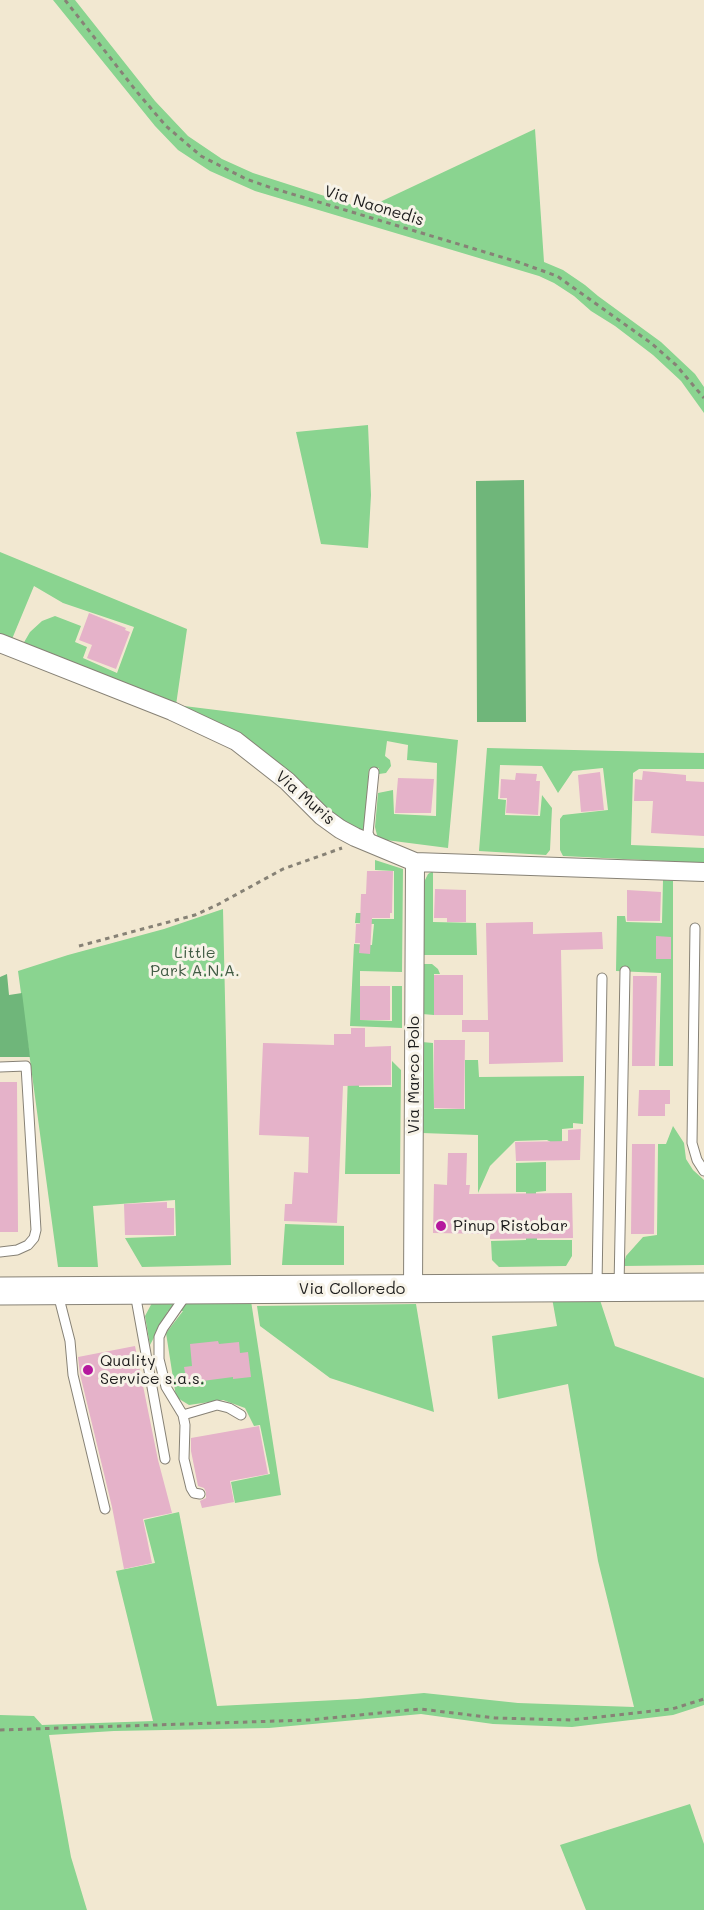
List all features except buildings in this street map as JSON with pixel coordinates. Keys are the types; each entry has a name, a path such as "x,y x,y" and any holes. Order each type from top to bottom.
{"main road":[{"name":"Via Colloredo","path":"0,1291 704,1287"}],"street":[{"name":"Via Muris","path":"0,643 172,711 236,741 287,781 322,816 340,829 415,862 704,872"},
{"name":"Via Marco Polo","path":"413,1289 415,862"}],"lane":[{"path":"373,844 368,833 374,772"},
{"path":"695,927 692,1143 697,1160 704,1171"},
{"path":"608,1287 625,971"},
{"path":"602,978 608,1287"},
{"path":"0,1067 26,1066 36,1230 34,1238 28,1245 17,1250 0,1252"},
{"path":"135,1290 165,1459"},
{"path":"189,1290 159,1337 159,1359 166,1387 183,1415 184,1459 191,1488 194,1493 200,1494"},
{"path":"58,1291 70,1341 73,1375 105,1509"},
{"path":"183,1415 217,1405 229,1408 241,1415"}],"path":[{"name":"Via Naonedis","path":"65,0 136,92 166,126 201,156 246,179 272,188 518,262 557,276 651,343 676,365 704,398"},
{"path":"79,946 195,915 283,869 324,853 351,846 373,844"},
{"path":"0,1730 309,1720 420,1709 495,1718 571,1720 672,1709 704,1699"}],"green space":[{"path":"53,0 75,0 155,101 188,136 222,159 253,173 365,209 535,129 544,262 563,270 585,285 661,342 695,374 704,387 704,413 681,381 653,355 554,283 539,276 255,191 210,171 178,150 155,126"},
{"path":"368,425 371,495 368,548 321,544 296,432"},
{"path":"524,480 526,722 477,722 476,481"},
{"path":"0,552 187,629 176,705 458,740 448,848 378,839 375,827 378,793 393,790 394,814 436,816 437,763 407,760 408,745 387,741 385,756 390,760 391,766 386,773 379,774 379,768 369,769 364,829 358,834 338,822 255,748 23,644 30,632 42,621 55,616 81,626 75,642 87,647 83,658 117,673 134,627 63,603 34,586 12,639 0,634"},
{"path":"487,748 704,753 704,769 639,769 633,773 631,845 704,848 704,863 563,856 560,850 560,819 563,815 608,810 603,768 573,771 558,793 542,766 500,765 498,799 506,800 505,815 540,816 542,795 552,808 550,850 546,855 479,851"},
{"path":"375,860 403,869 402,972 360,971 360,1020 392,1021 392,986 402,986 402,1028 350,1026 354,944 372,945 374,924 355,923 356,913 365,913 365,919 394,919 394,871 375,870"},
{"path":"433,871 433,922 476,923 477,955 422,955 423,884 428,874"},
{"path":"663,880 673,881 673,1066 659,1066 661,973 616,971 617,916 625,916 626,922 662,923"},
{"name":"Little Park A.N.A.","path":"223,909 231,1265 142,1267 125,1238 176,1236 175,1200 93,1206 98,1267 58,1267 18,971 164,929"},
{"path":"422,964 432,964 440,974 434,974 434,1015 422,1014"},
{"path":"7,974 9,995 22,993 30,1057 0,1057 0,977"},
{"path":"422,1042 433,1043 434,1109 465,1109 465,1060 478,1060 479,1077 584,1076 583,1124 573,1123 573,1128 562,1129 562,1148 547,1140 515,1141 490,1166 478,1193 478,1135 422,1133"},
{"path":"392,1061 401,1070 400,1174 345,1174 348,1072 358,1072 359,1087 392,1087"},
{"path":"673,1126 684,1143 686,1159 693,1170 704,1180 704,1265 623,1266 626,1256 643,1237 657,1235 658,1144 666,1144"},
{"path":"546,1162 546,1191 536,1192 537,1240 572,1240 572,1256 566,1266 499,1267 492,1260 491,1241 526,1240 526,1192 516,1192 516,1163"},
{"path":"285,1224 344,1226 344,1265 282,1265"},
{"path":"599,1297 615,1346 704,1378 704,1705 673,1715 572,1727 493,1724 421,1714 269,1728 114,1731 49,1735 71,1857 87,1910 0,1910 0,1715 34,1716 42,1725 153,1721 116,1571 155,1563 144,1520 179,1512 217,1706 424,1693 518,1703 634,1707 598,1561 568,1384 498,1399 492,1336 557,1326 552,1298"},
{"path":"153,1301 251,1301 281,1495 235,1503 231,1482 270,1474 260,1425 254,1426 245,1408 223,1400 189,1405 176,1397 166,1333 183,1311 168,1311 150,1345 145,1316"},
{"path":"416,1304 434,1412 330,1378 260,1326 257,1306"},
{"path":"690,1804 704,1844 704,1910 586,1910 560,1845"}],"place":[{"name":"Pinup Ristobar","path":"441,1226"},
{"name":"Quality Service s.a.s.","path":"88,1370"}]}
